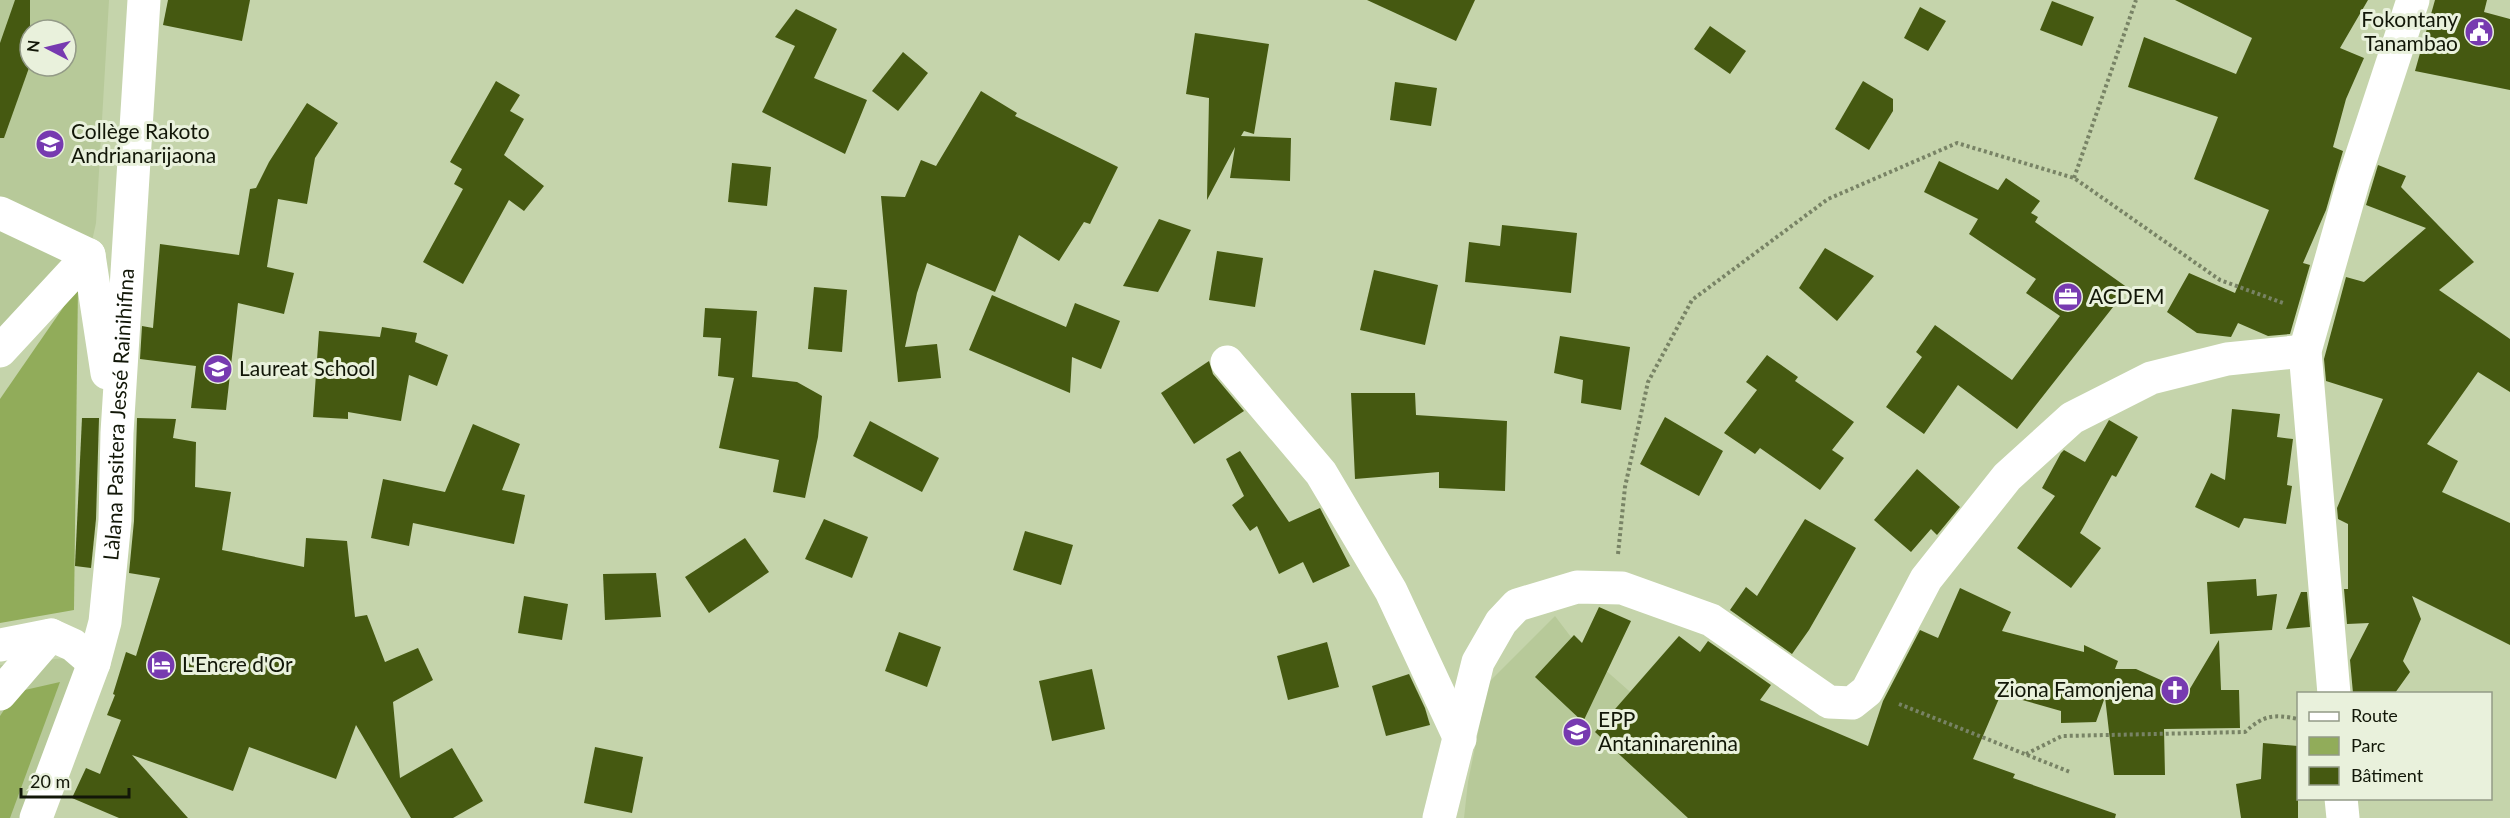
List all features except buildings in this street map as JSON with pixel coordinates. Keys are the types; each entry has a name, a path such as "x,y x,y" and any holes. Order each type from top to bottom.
{"street":[{"name":"Làlana Pasitera Jessé Rainihifina","path":"36,818 94,663 105,622 115,520 117,433 144,0"},
{"path":"2334,692 2305,351 2354,178 2413,0"},
{"path":"0,213 89,255"},
{"path":"89,255 117,433"},
{"path":"0,351 89,255"},
{"path":"1439,818 1478,662 1501,622 1517,605 1577,587 1622,588 1711,620 1829,702 1852,703 1867,691 1926,579 2007,477 2072,418 2151,378 2227,359 2305,351"},
{"path":"1227,362 1322,473 1391,591 1460,739"},
{"path":"0,645 51,635 74,645 94,663"},
{"path":"0,694 51,635"},
{"path":"2341,800 2343,818"}],"path":[{"path":"2074,178 2136,0"},
{"path":"1615,588 1625,487 1648,382 1692,300 1828,199 1957,143 2074,178 2220,280 2315,315"},
{"path":"1867,691 2070,772"},
{"path":"2025,754 2062,736 2245,732 2259,719 2277,715 2297,719"}],"shaded area":[{"name":"Collège Rakoto Andrianarijaona","path":"0,0 109,0 96,223 89,255 0,351"},
{"name":"EPP Antaninarenina","path":"1555,616 1577,645 1773,818 1464,818 1468,782 1488,683"},
{"path":"83,656 24,818 0,818 0,665"}],"green space":[{"path":"78,286 74,610 0,623 0,399"},
{"path":"60,682 10,818 0,818 0,716 16,692"}],"place":[{"name":"Fokontany Tanambao","path":"2479,32"},
{"name":"Collège Rakoto Andrianarijaona","path":"50,144"},
{"name":"ACDEM","path":"2068,297"},
{"name":"Laureat School","path":"218,369"},
{"name":"L'Encre d'Or","path":"161,665"},
{"name":"Ziona Famonjena","path":"2175,690"},
{"name":"EPP Antaninarenina","path":"1577,732"}]}
